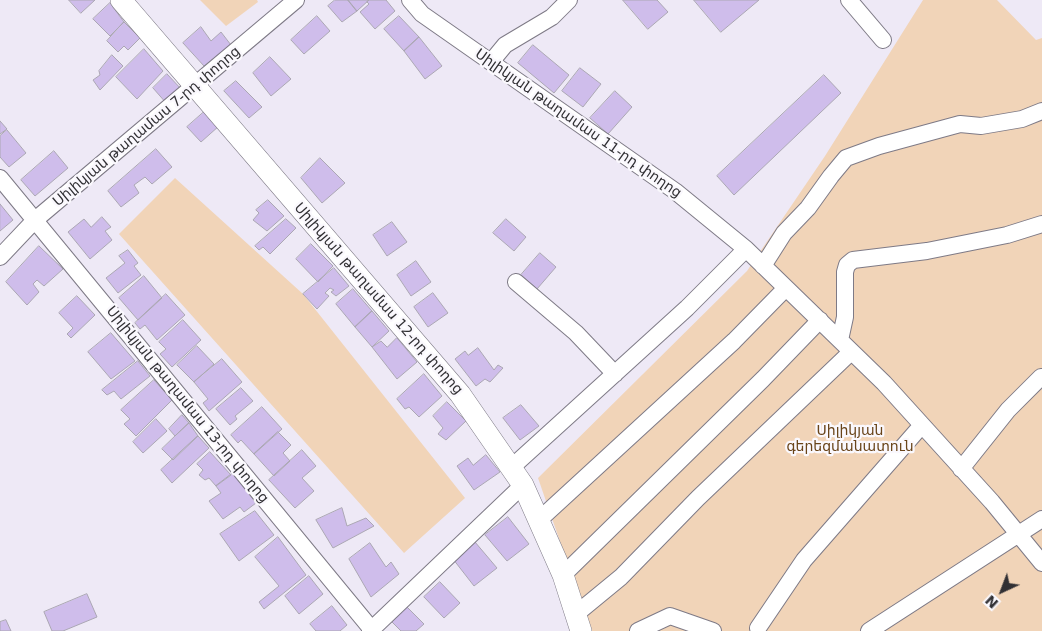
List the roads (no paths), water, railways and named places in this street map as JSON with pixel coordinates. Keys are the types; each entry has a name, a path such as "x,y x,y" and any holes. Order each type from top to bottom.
{"main road":[{"name":"Սիլիկյան թաղամաս 12-րդ փողոց","path":"121,0 460,394 512,466 523,485 563,575 578,623"}],"street":[{"name":"Սիլիկյան թաղամաս 7-րդ փողոց","path":"0,257 35,220 296,0"},
{"name":"Սիլիկյան թաղամաս 11-րդ փողոց","path":"410,0 422,14 676,191 746,249 884,383 992,502 1042,563"},
{"path":"491,62 505,45 552,17 569,0"},
{"path":"849,0 883,40"},
{"path":"763,266 784,233 808,208 846,158 879,146 960,124 981,126 1022,119 1042,111"},
{"name":"Սիլիկյան թաղամաս 13-րդ փողոց","path":"0,178 371,630"},
{"path":"840,340 845,317 845,272 847,265 853,260 927,251 1007,235 1042,224"},
{"path":"512,466 615,374 746,249"},
{"path":"516,282 576,333 615,374"},
{"path":"539,520 734,340 786,288"},
{"path":"563,575 763,379 820,320"},
{"path":"578,623 698,498 851,352"},
{"path":"961,468 1008,410 1041,377"},
{"path":"759,630 804,560 922,426"},
{"path":"371,630 523,485"},
{"path":"869,631 1042,519"},
{"path":"638,631 670,616 713,631"}],"park label":[{"name":"Սիլիկյան գերեզմանատուն","path":"850,440"}]}
